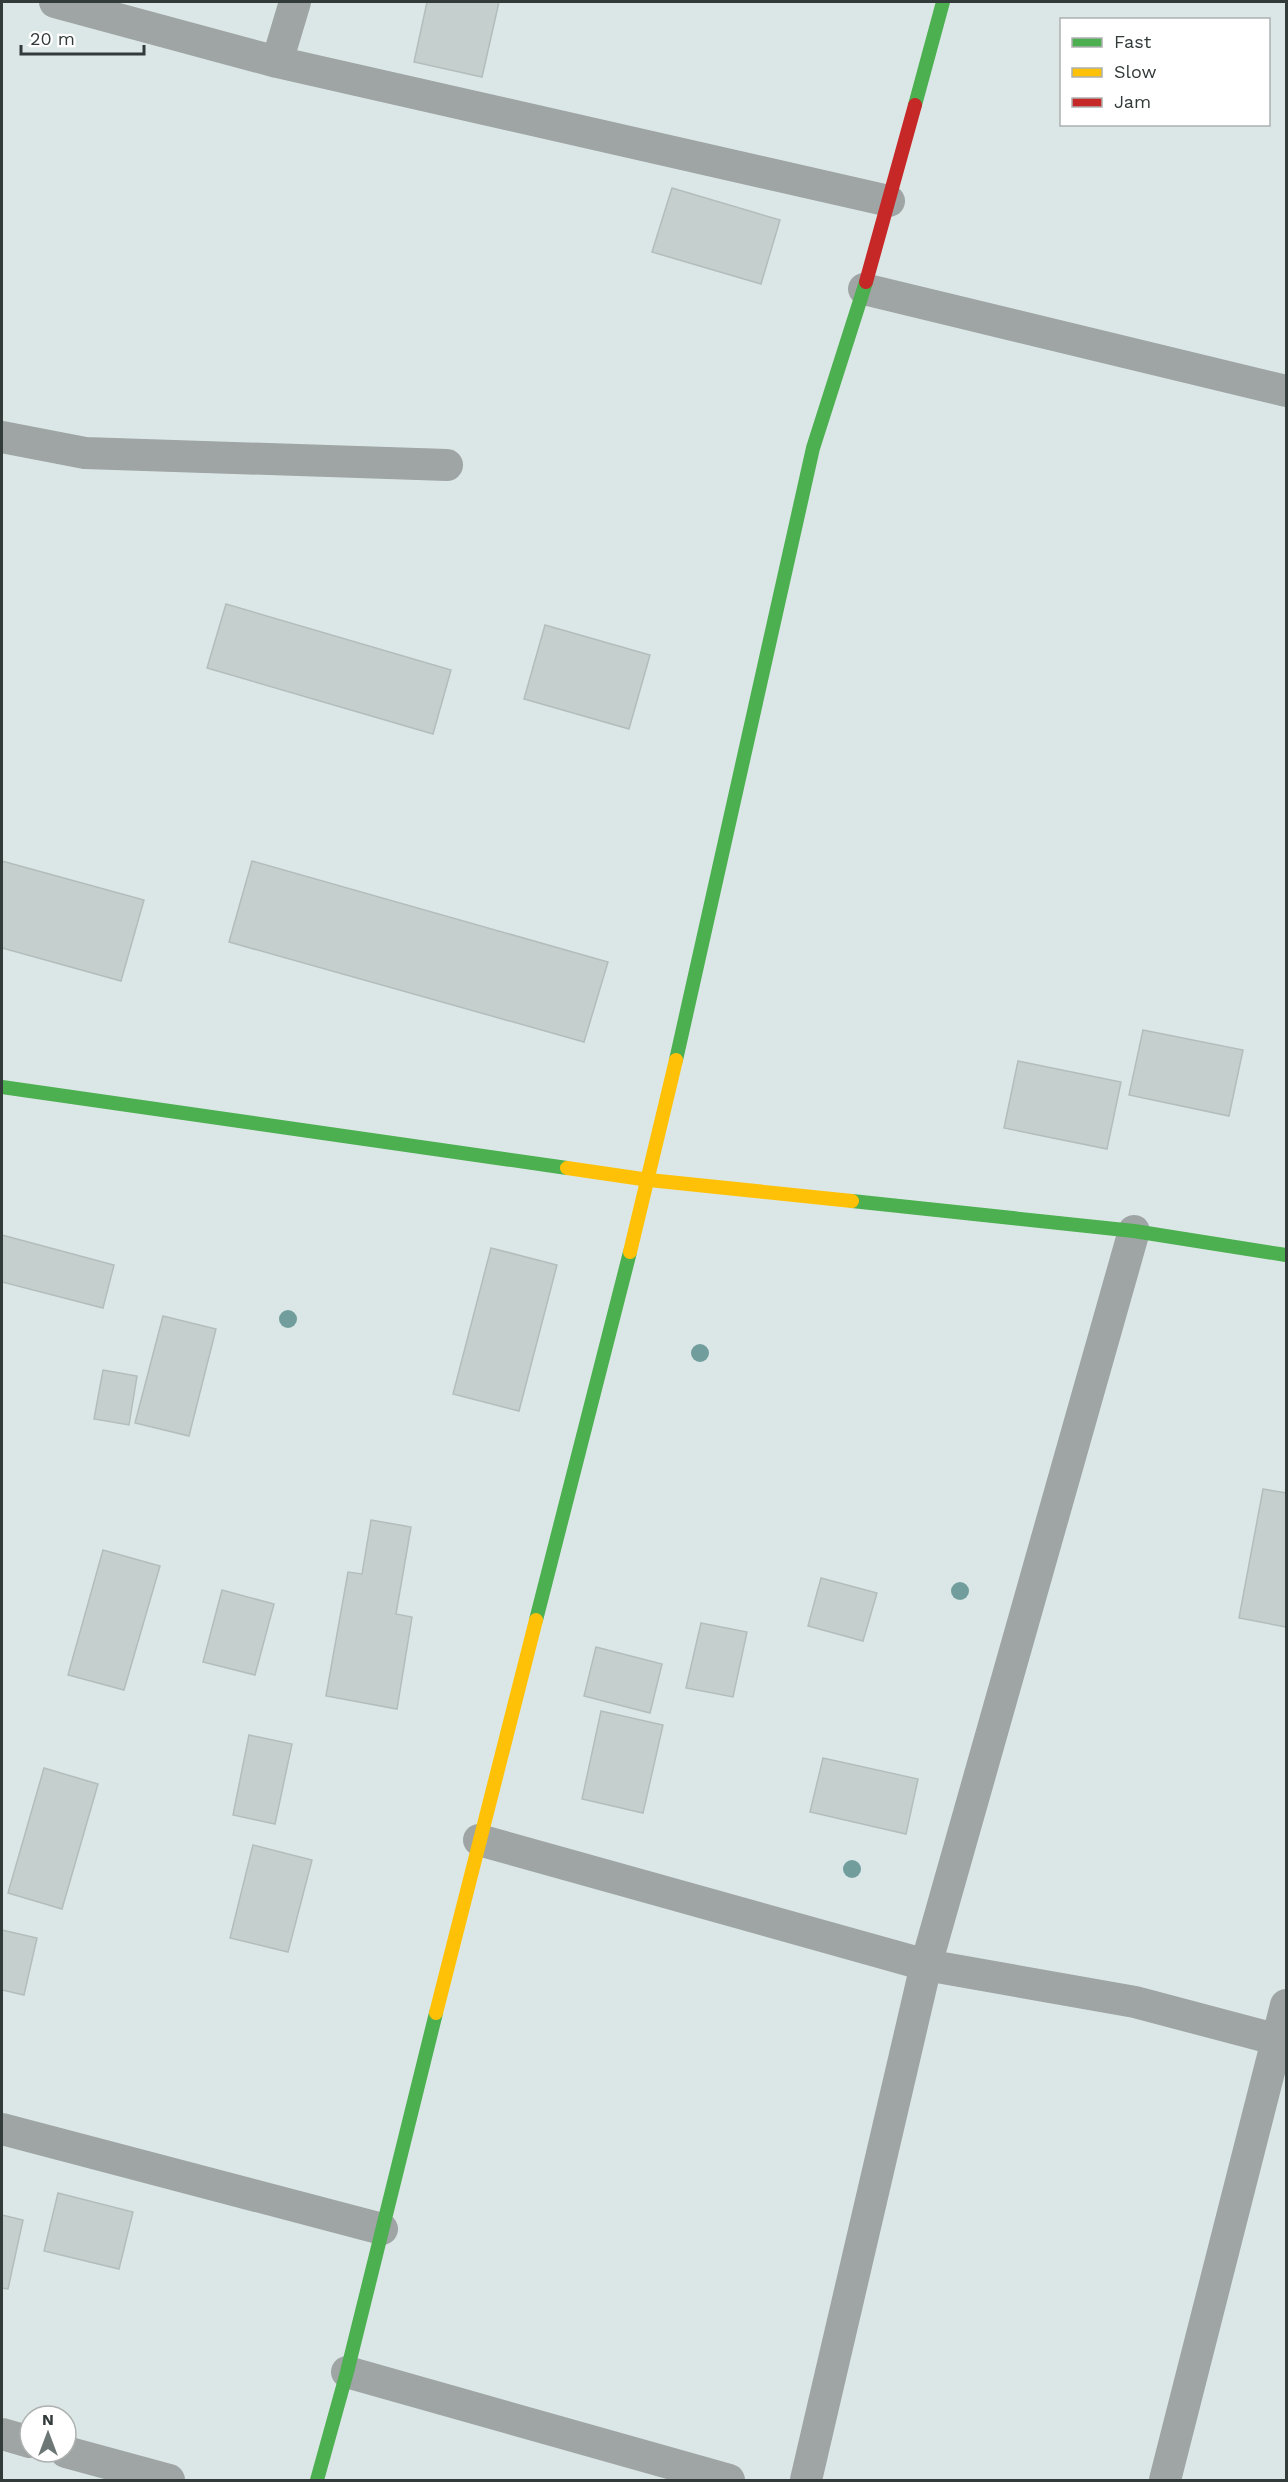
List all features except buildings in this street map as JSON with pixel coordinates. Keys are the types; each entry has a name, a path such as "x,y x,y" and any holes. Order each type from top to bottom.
{"street":[{"path":"55,2 277,62 889,201"},
{"path":"277,62 295,2"},
{"path":"317,2481 347,2372 479,1840 650,1180 813,448 864,289 943,2"},
{"path":"864,289 1287,391"},
{"path":"2,437 85,453 447,465"},
{"path":"2,1087 650,1180 1134,1231 1287,1255"},
{"path":"806,2481 926,1965 1134,1231"},
{"path":"479,1840 926,1965 1135,2002 1283,2041"},
{"path":"1165,2481 1283,2041 1287,2005"},
{"path":"2,2129 382,2229"},
{"path":"347,2372 729,2481"},
{"path":"2,2434 18,2439"},
{"path":"78,2455 169,2481"}],"traffic: fast":[{"path":"915,105 943,2"},
{"path":"676,1060 813,448 866,282"},
{"path":"2,1087 567,1168"},
{"path":"852,1201 1134,1231 1286,1255"},
{"path":"536,1620 630,1252"},
{"path":"317,2480 347,2372 436,2013"}],"traffic: slow":[{"path":"630,1252 676,1060"},
{"path":"567,1168 649,1180 852,1201"},
{"path":"436,2013 536,1620"}],"traffic: jam":[{"path":"866,282 915,105"}]}
